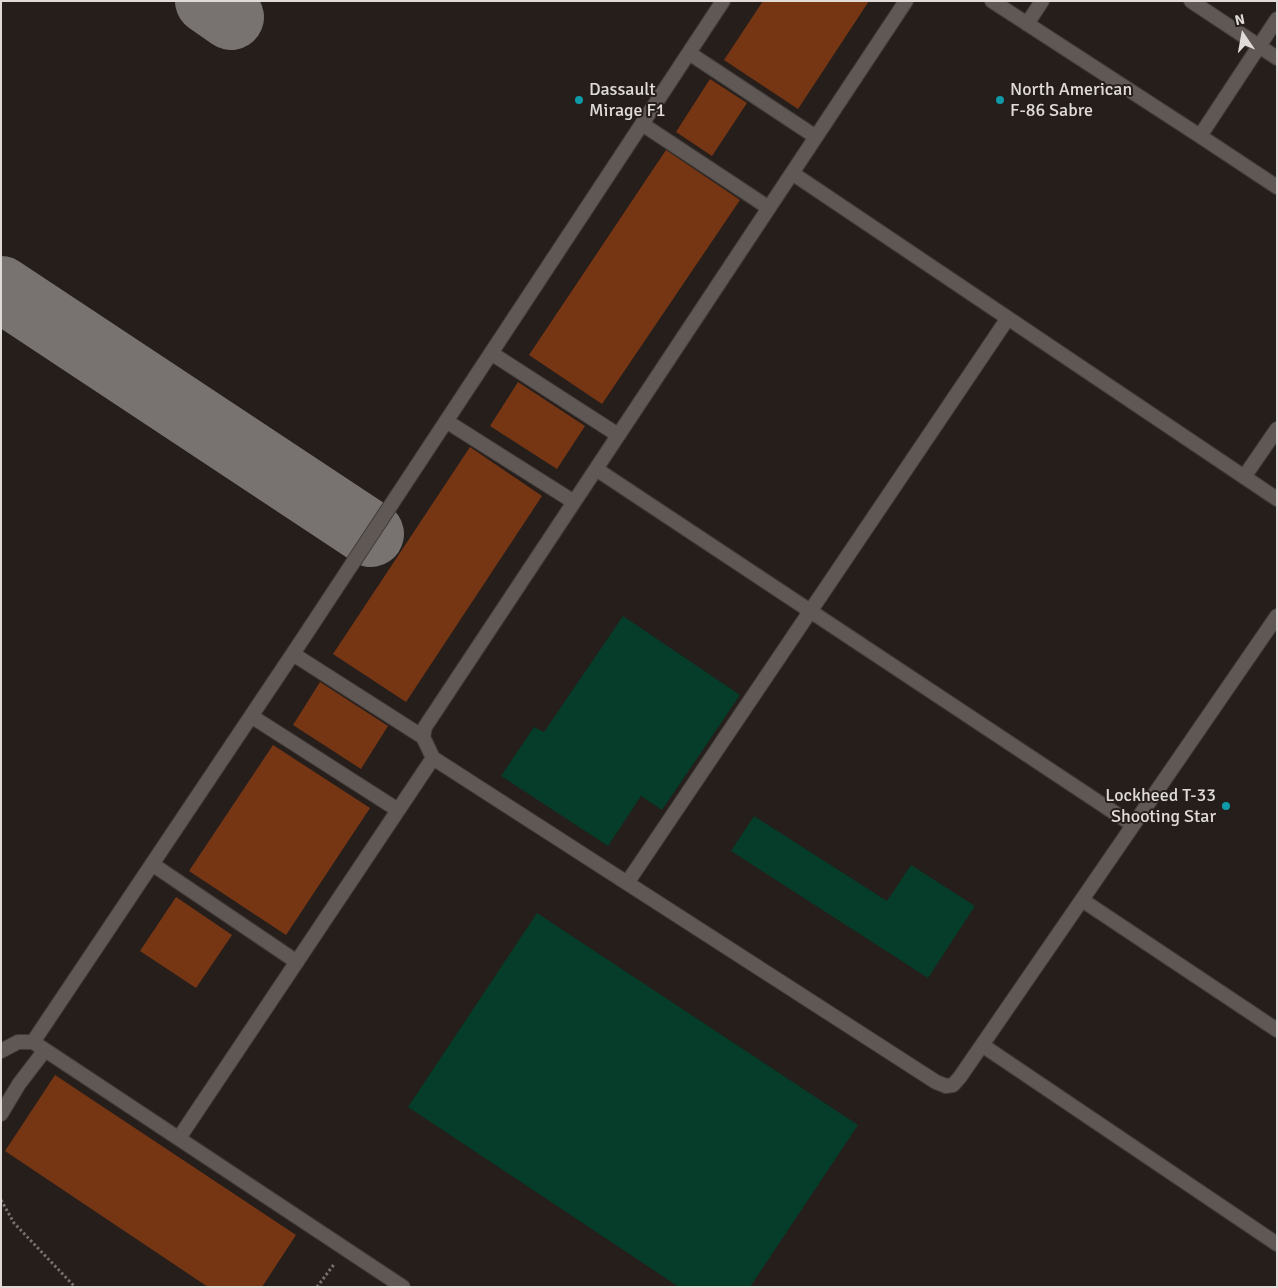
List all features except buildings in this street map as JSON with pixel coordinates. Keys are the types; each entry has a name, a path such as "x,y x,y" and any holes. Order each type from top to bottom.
{"lane":[{"path":"1,1114 20,1084 39,1046 152,864 293,654 723,1"},
{"path":"423,737 425,727 906,1"},
{"path":"992,1 1277,187"},
{"path":"1027,24 1042,1"},
{"path":"1191,1 1277,58"},
{"path":"1200,136 1277,19"},
{"path":"689,53 816,137"},
{"path":"642,124 769,208"},
{"path":"792,173 1277,499"},
{"path":"627,883 1008,318"},
{"path":"491,353 618,435"},
{"path":"446,421 574,502"},
{"path":"1244,477 1277,429"},
{"path":"596,469 1133,825"},
{"path":"293,654 423,737 433,758 936,1082 946,1086 953,1085 960,1077 1277,616"},
{"path":"251,716 398,810"},
{"path":"179,1138 433,758"},
{"path":"152,864 296,962"},
{"path":"1082,900 1277,1030"},
{"path":"1,1050 18,1042 39,1046 403,1287"},
{"path":"982,1045 1277,1244"}],"path":[{"path":"1,1200 14,1223 75,1287"},
{"path":"317,1287 345,1248"}],"green space":[{"path":"623,616 740,695 662,810 641,796 608,846 501,776 534,727 544,732"},
{"path":"754,816 887,901 911,865 975,906 928,978 731,851"},
{"path":"537,913 858,1125 750,1287 679,1287 408,1107"}],"taxiway":[{"path":"208,1 231,17"},
{"path":"1,289 371,534"}],"place":[{"name":"Dassault Mirage F1","path":"579,100"},
{"name":"North American F-86 Sabre","path":"1000,100"},
{"name":"Lockheed T-33 Shooting Star","path":"1226,806"}]}
